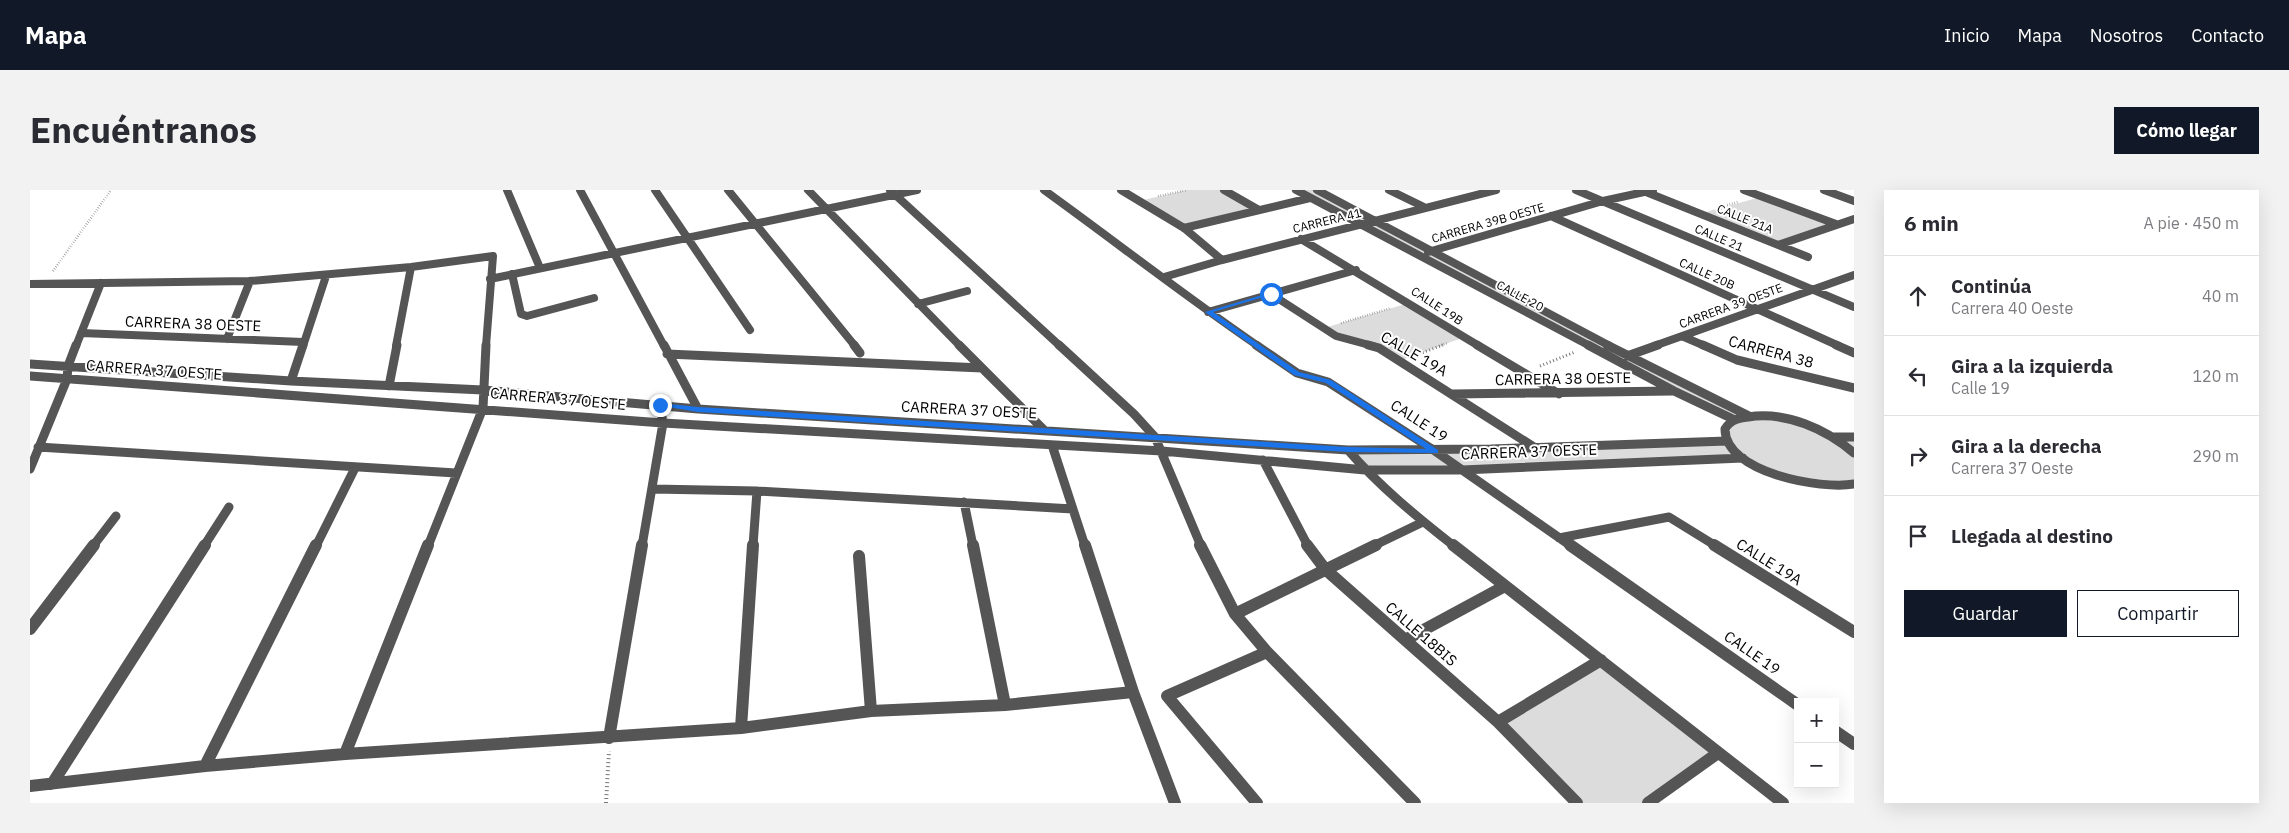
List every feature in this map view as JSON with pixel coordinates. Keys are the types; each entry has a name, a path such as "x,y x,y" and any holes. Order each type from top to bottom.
{"street":[{"path":"507,190 540,268"},
{"path":"580,190 698,410"},
{"path":"655,190 750,330"},
{"path":"728,190 860,353"},
{"path":"808,190 1044,430"},
{"path":"490,279 827,209 893,192 917,190"},
{"name":"CALLE 19","path":"1046,190 1208,312 1296,373 1328,382 1435,451 1794,702"},
{"path":"1121,190 1184,228 1222,260"},
{"path":"1224,190 1259,210"},
{"name":"CALLE 20","path":"1296,190 1590,347 1674,391 1735,420"},
{"name":"CALLE 20","path":"1316,190 1628,356 1749,416"},
{"path":"1389,190 1424,207"},
{"name":"CARRERA 41","path":"1164,277 1301,239 1496,190"},
{"name":"CALLE 21","path":"1576,190 1854,306"},
{"path":"1744,190 1836,224"},
{"path":"1824,190 1854,201"},
{"path":"1833,193 1844,190"},
{"name":"CARRERA 39B OESTE","path":"1417,256 1551,216 1649,191"},
{"name":"CALLE 21A","path":"1649,191 1808,257"},
{"path":"893,192 1120,400 1155,437 1203,552 1235,614 1267,652 1415,803"},
{"path":"1184,228 1310,198"},
{"name":"CALLE 20B","path":"1551,216 1854,353"},
{"path":"1778,245 1854,219"},
{"name":"CALLE 19B","path":"1301,239 1356,270 1462,338 1559,394"},
{"path":"30,284 250,281 326,276 493,256 483,408 345,754"},
{"path":"390,386 411,267"},
{"path":"1208,312 1356,270"},
{"path":"512,274 521,314 537,314 594,298"},
{"name":"CARRERA 39 OESTE","path":"1616,360 1854,275"},
{"path":"290,381 326,276"},
{"path":"226,339 250,281"},
{"path":"30,470 67,379 68,366 100,284"},
{"path":"918,304 967,291"},
{"name":"CALLE 19A","path":"1271,294 1336,336 1379,348 1538,449"},
{"name":"CARRERA 38 OESTE","path":"81,333 303,342"},
{"name":"CARRERA 38","path":"1684,337 1737,360 1854,388"},
{"path":"667,354 982,368"},
{"name":"CARRERA 37 OESTE","path":"30,364 290,381 483,390 698,410 1348,450 1538,449 1727,441"},
{"name":"CARRERA 37 OESTE","path":"30,376 483,408 663,423 1162,452 1366,470 1462,470 1743,458"},
{"name":"CARRERA 38 OESTE","path":"1452,394 1674,391"},
{"path":"609,738 653,490 663,423 660,405"},
{"path":"1852,485 1831,487 1792,481 1762,469 1743,458 1727,441 1725,431 1728,425 1735,420 1749,416 1790,420 1832,437 1854,453"},
{"path":"1832,437 1854,437"},
{"path":"1052,445 1133,692 1175,803"},
{"path":"38,447 456,473"},
{"path":"1348,450 1366,470 1424,522 1783,803"},
{"name":"CALLE 18BIS","path":"1263,460 1307,545 1325,568 1498,722 1577,803"},
{"path":"205,766 355,468"},
{"path":"653,490 757,491 1073,509"},
{"path":"741,728 757,491"},
{"path":"964,502 1005,705"},
{"path":"52,784 229,507"},
{"path":"30,629 116,516"},
{"name":"CALLE 19A","path":"1559,538 1669,517 1854,632"},
{"path":"1235,614 1325,568 1424,522"},
{"path":"859,556 871,711"},
{"path":"1406,640 1505,586"},
{"path":"1257,803 1167,696 1267,652"},
{"path":"1498,722 1600,660"},
{"path":"30,786 205,766 345,754 741,728 871,711 1005,705 1133,692"},
{"path":"1839,734 1854,744"},
{"path":"1648,803 1718,753"}],"path":[{"path":"43,284 111,190"},
{"path":"1139,201 1187,190"},
{"path":"1699,213 1760,196"},
{"path":"1324,328 1409,303"},
{"path":"1399,361 1462,338"},
{"path":"1540,366 1590,347"},
{"path":"606,803 609,738"}],"shaded area":[{"path":"1187,190 1224,190 1259,210 1184,228 1139,201"},
{"path":"1296,190 1317,190 1749,416 1768,416 1832,437 1854,437 1854,484 1809,485 1743,458 1365,470 1348,450 1727,441 1725,431 1734,420"},
{"path":"1761,197 1834,223 1777,244 1702,213"},
{"path":"1409,303 1462,338 1399,361 1324,328"},
{"path":"1601,660 1718,753 1648,803 1577,803 1498,722"}],"route":[{"path":"660,405 698,410 1348,450 1435,451 1328,382 1296,373 1208,312 1271,294"}]}
